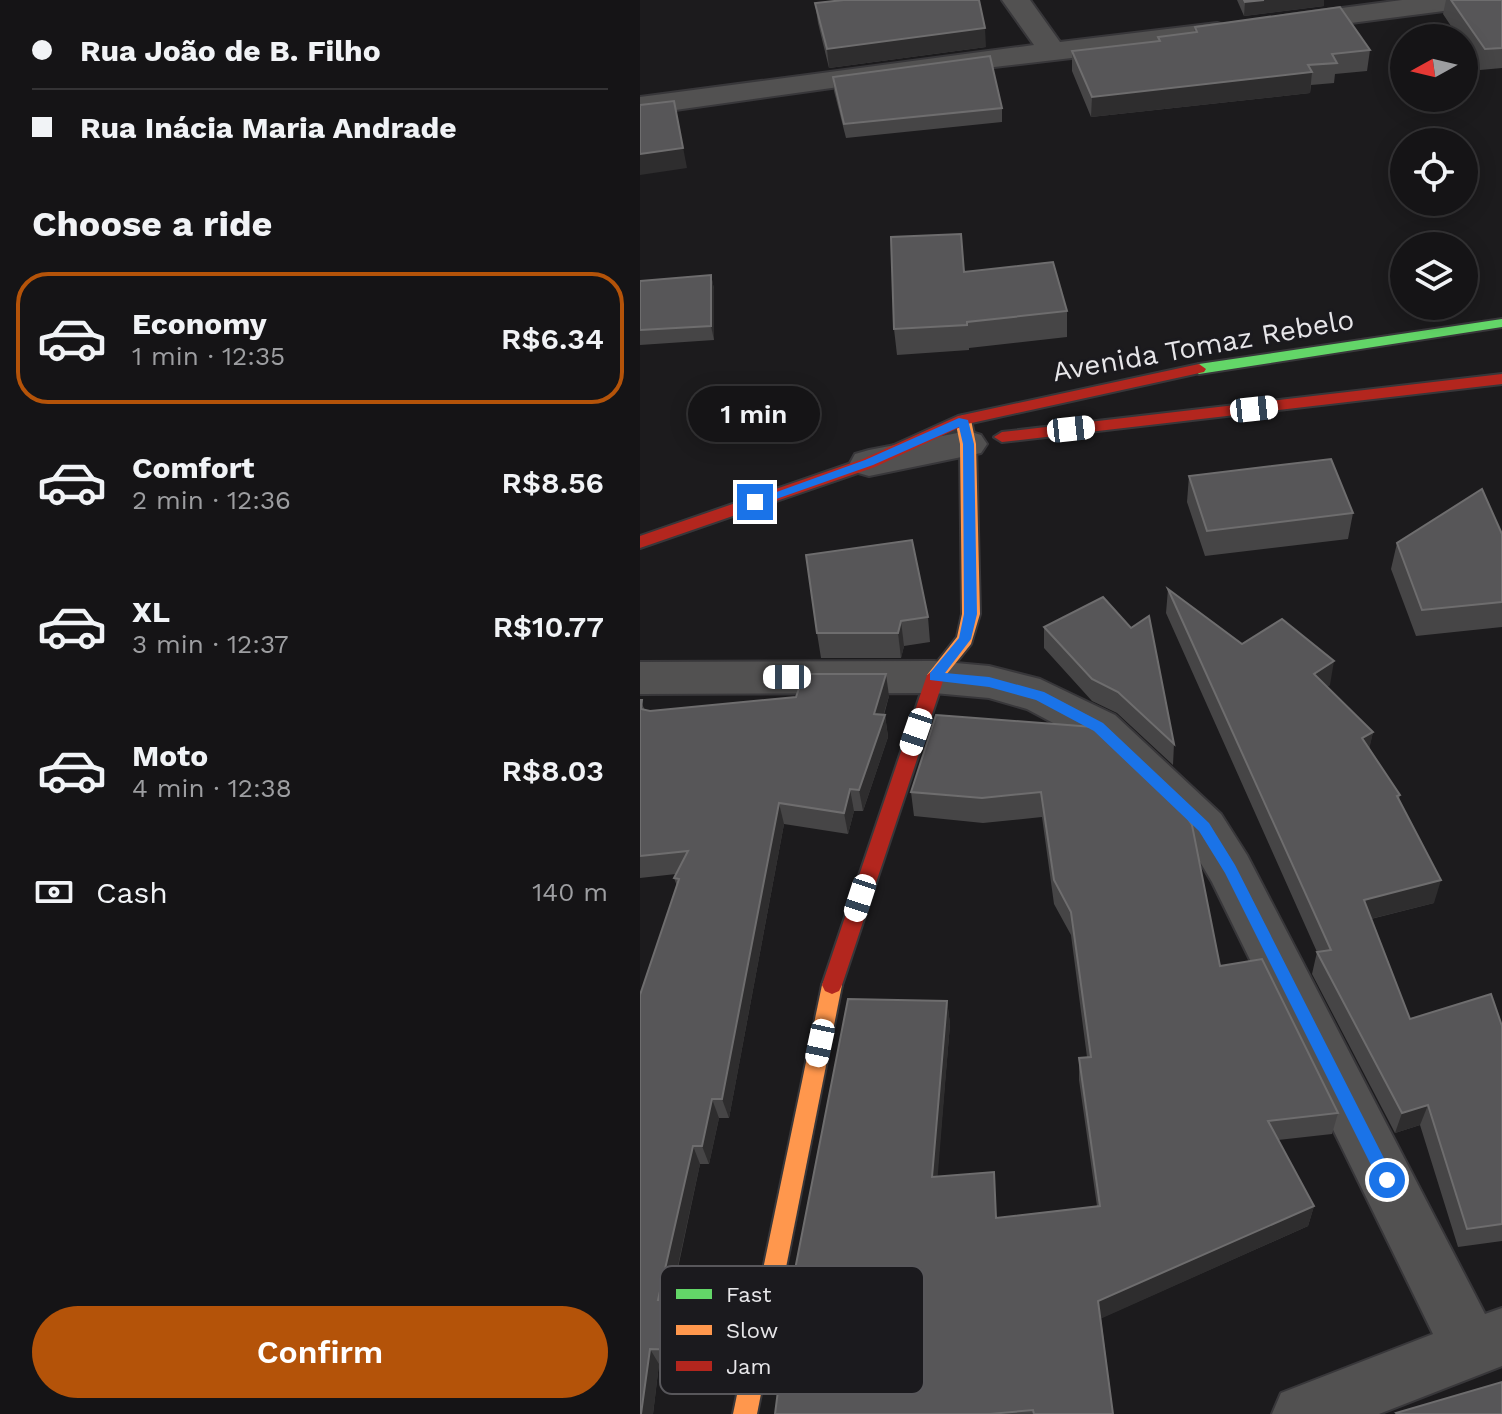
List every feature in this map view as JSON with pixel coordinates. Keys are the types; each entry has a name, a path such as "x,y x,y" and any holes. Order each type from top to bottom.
{"street":[{"path":"1016,0 1054,53"},
{"path":"1268,25 1467,0"},
{"path":"640,106 917,67 1237,29"},
{"name":"Avenida Tomaz Rebelo","path":"966,432 1186,371 1502,323"},
{"path":"640,542 966,432 1011,436 1502,379"},
{"path":"775,1266 833,981 934,677 965,639 971,614 966,432"},
{"path":"640,678 934,677 989,682 1040,696 1099,727 1204,827 1487,1343 1302,1414"},
{"path":"745,1414 749,1394"}],"building":[{"path":"844,0 979,0 985,28 827,49 815,3"},
{"path":"1451,0 1502,0 1502,48 1485,49 1478,39 1478,24 1468,24"},
{"path":"1340,7 1370,50 1332,54 1337,63 1308,65 1312,72 1092,97 1072,51 1160,41 1158,37 1197,32 1195,27"},
{"path":"990,56 1002,108 844,124 833,77"},
{"path":"674,101 683,148 640,154 640,105"},
{"path":"961,234 964,272 1053,262 1067,311 967,322 967,325 894,329 891,237"},
{"path":"711,275 711,326 640,330 640,281"},
{"path":"1331,459 1353,513 1207,531 1189,476"},
{"path":"1482,489 1502,534 1502,602 1422,610 1397,543"},
{"path":"912,540 928,617 901,621 898,633 817,633 806,555"},
{"path":"1168,589 1242,644 1282,619 1334,661 1314,674 1373,732 1362,738 1400,795 1397,796 1441,880 1364,900 1410,1019 1491,994 1502,1026 1502,1224 1467,1229 1428,1105 1402,1113 1317,952 1331,950"},
{"path":"1103,597 1131,628 1149,616 1174,744 1118,692 1092,679 1044,627"},
{"path":"804,674 886,674 874,714 885,715 859,790 850,789 844,813 779,803 722,1099 712,1099 702,1146 693,1146 666,1266 660,1266 660,1349 650,1349 640,1414 640,995 679,879 674,878 688,851 640,856 640,700 641,709 650,711 796,697"},
{"path":"936,715 1093,727 1187,817 1192,825 1220,966 1262,959 1338,1113 1268,1121 1314,1206 1098,1301 1113,1414 1034,1414 1033,1410 990,1414 775,1414 778,1394 924,1394 924,1266 796,1266 848,999 947,1001 932,1177 994,1172 996,1218 1100,1206 1079,1058 1091,1057 1071,912 1054,880 1041,792 982,798 911,792"},
{"path":"1502,1382 1502,1414 1396,1413"}],"traffic: fast":[{"path":"1199,369 1502,323"}],"traffic: slow":[{"path":"936,675 965,639 971,614 968,444 963,420"},
{"path":"775,1266 832,985"},
{"path":"745,1414 749,1394"}],"traffic: jam":[{"path":"640,542 869,463 963,420 1199,369"},
{"path":"1002,437 1502,379"},
{"path":"832,985 936,675"}],"route":[{"path":"755,502 869,463 963,420 968,444 967,584 971,614 965,639 934,677 989,682 1040,696 1099,727 1204,827 1230,869 1387,1180"}]}
